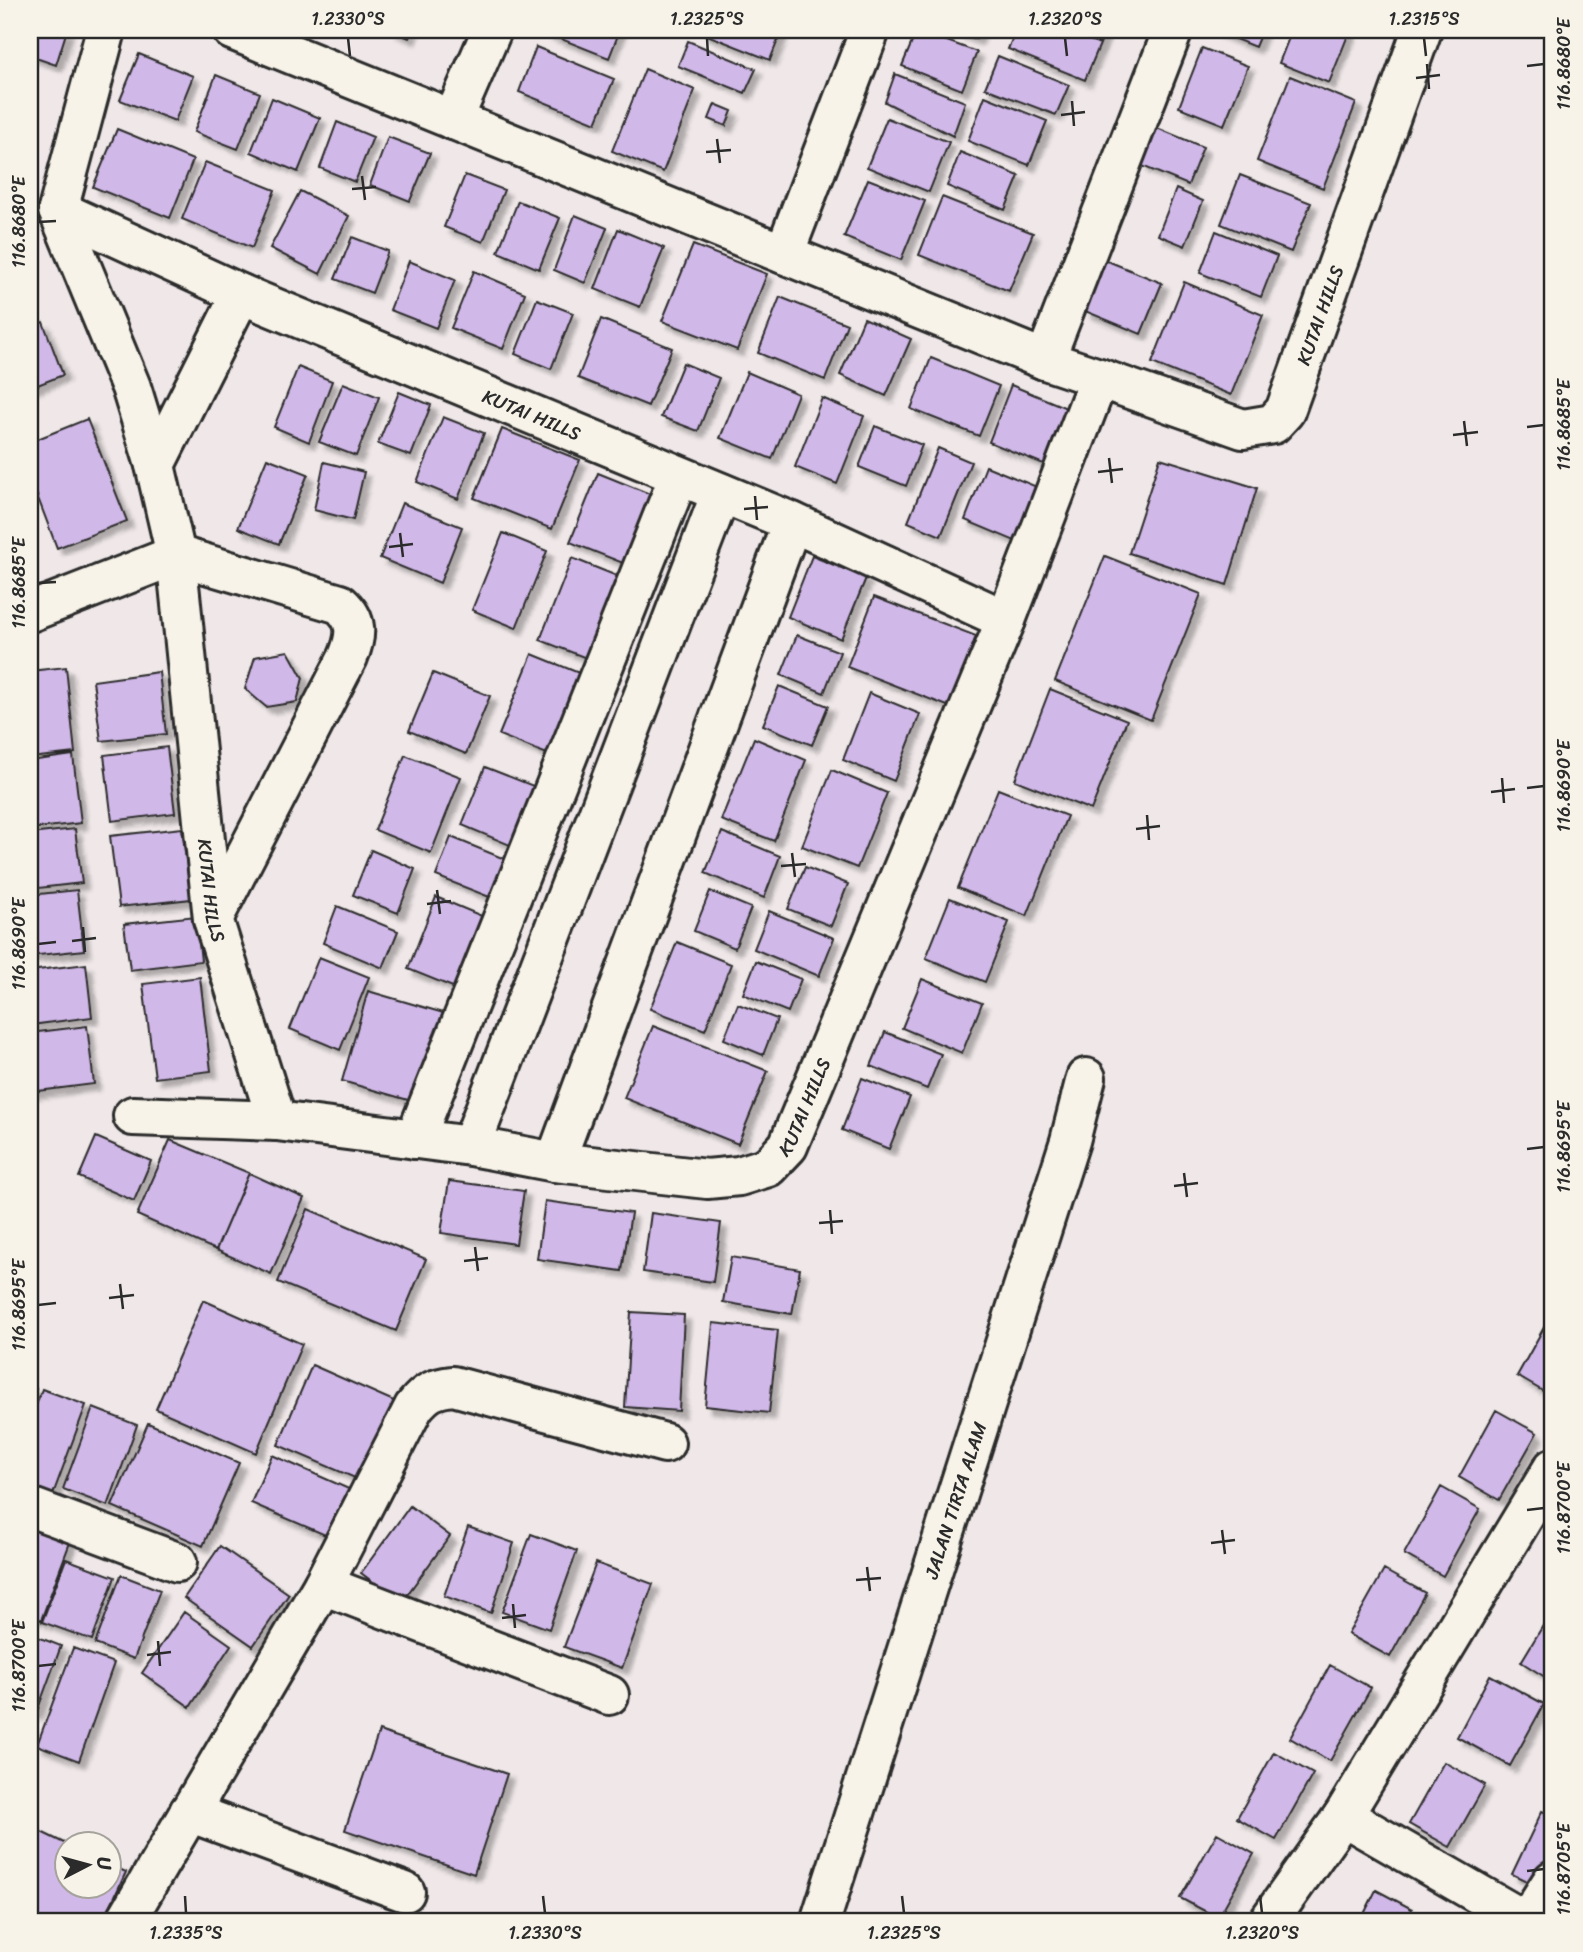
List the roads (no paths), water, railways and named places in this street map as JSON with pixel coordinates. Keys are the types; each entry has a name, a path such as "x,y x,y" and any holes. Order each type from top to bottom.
{"street":[{"path":"58,209 106,30"},
{"name":"KUTAI HILLS","path":"232,30 1045,360 1243,429 1273,424 1285,411 1422,30"},
{"path":"453,120 492,30"},
{"path":"785,254 870,30"},
{"path":"1045,360 1173,30"},
{"name":"KUTAI HILLS","path":"58,209 241,294 792,522 1006,620"},
{"name":"KUTAI HILLS","path":"58,209 131,387 155,465 176,555 213,919 277,1121"},
{"path":"155,465 241,294"},
{"name":"KUTAI HILLS","path":"133,1116 277,1121 471,1146 555,1162 707,1180 739,1176 768,1167 788,1146 1006,620 1099,378"},
{"path":"415,1139 679,476"},
{"path":"471,1146 721,493"},
{"path":"555,1162 792,522"},
{"path":"30,612 176,555 340,604 350,613 355,626 355,641 348,657 213,919"},
{"name":"JALAN TIRTA ALAM","path":"820,1922 1066,1154 1086,1078"},
{"path":"125,1922 323,1585 414,1407 425,1394 438,1388 453,1386 665,1443"},
{"path":"1268,1922 1343,1816 1553,1468"},
{"path":"30,1507 177,1562"},
{"path":"323,1585 609,1695"},
{"path":"189,1812 405,1892"},
{"path":"1343,1816 1527,1922 1553,1880"}]}
